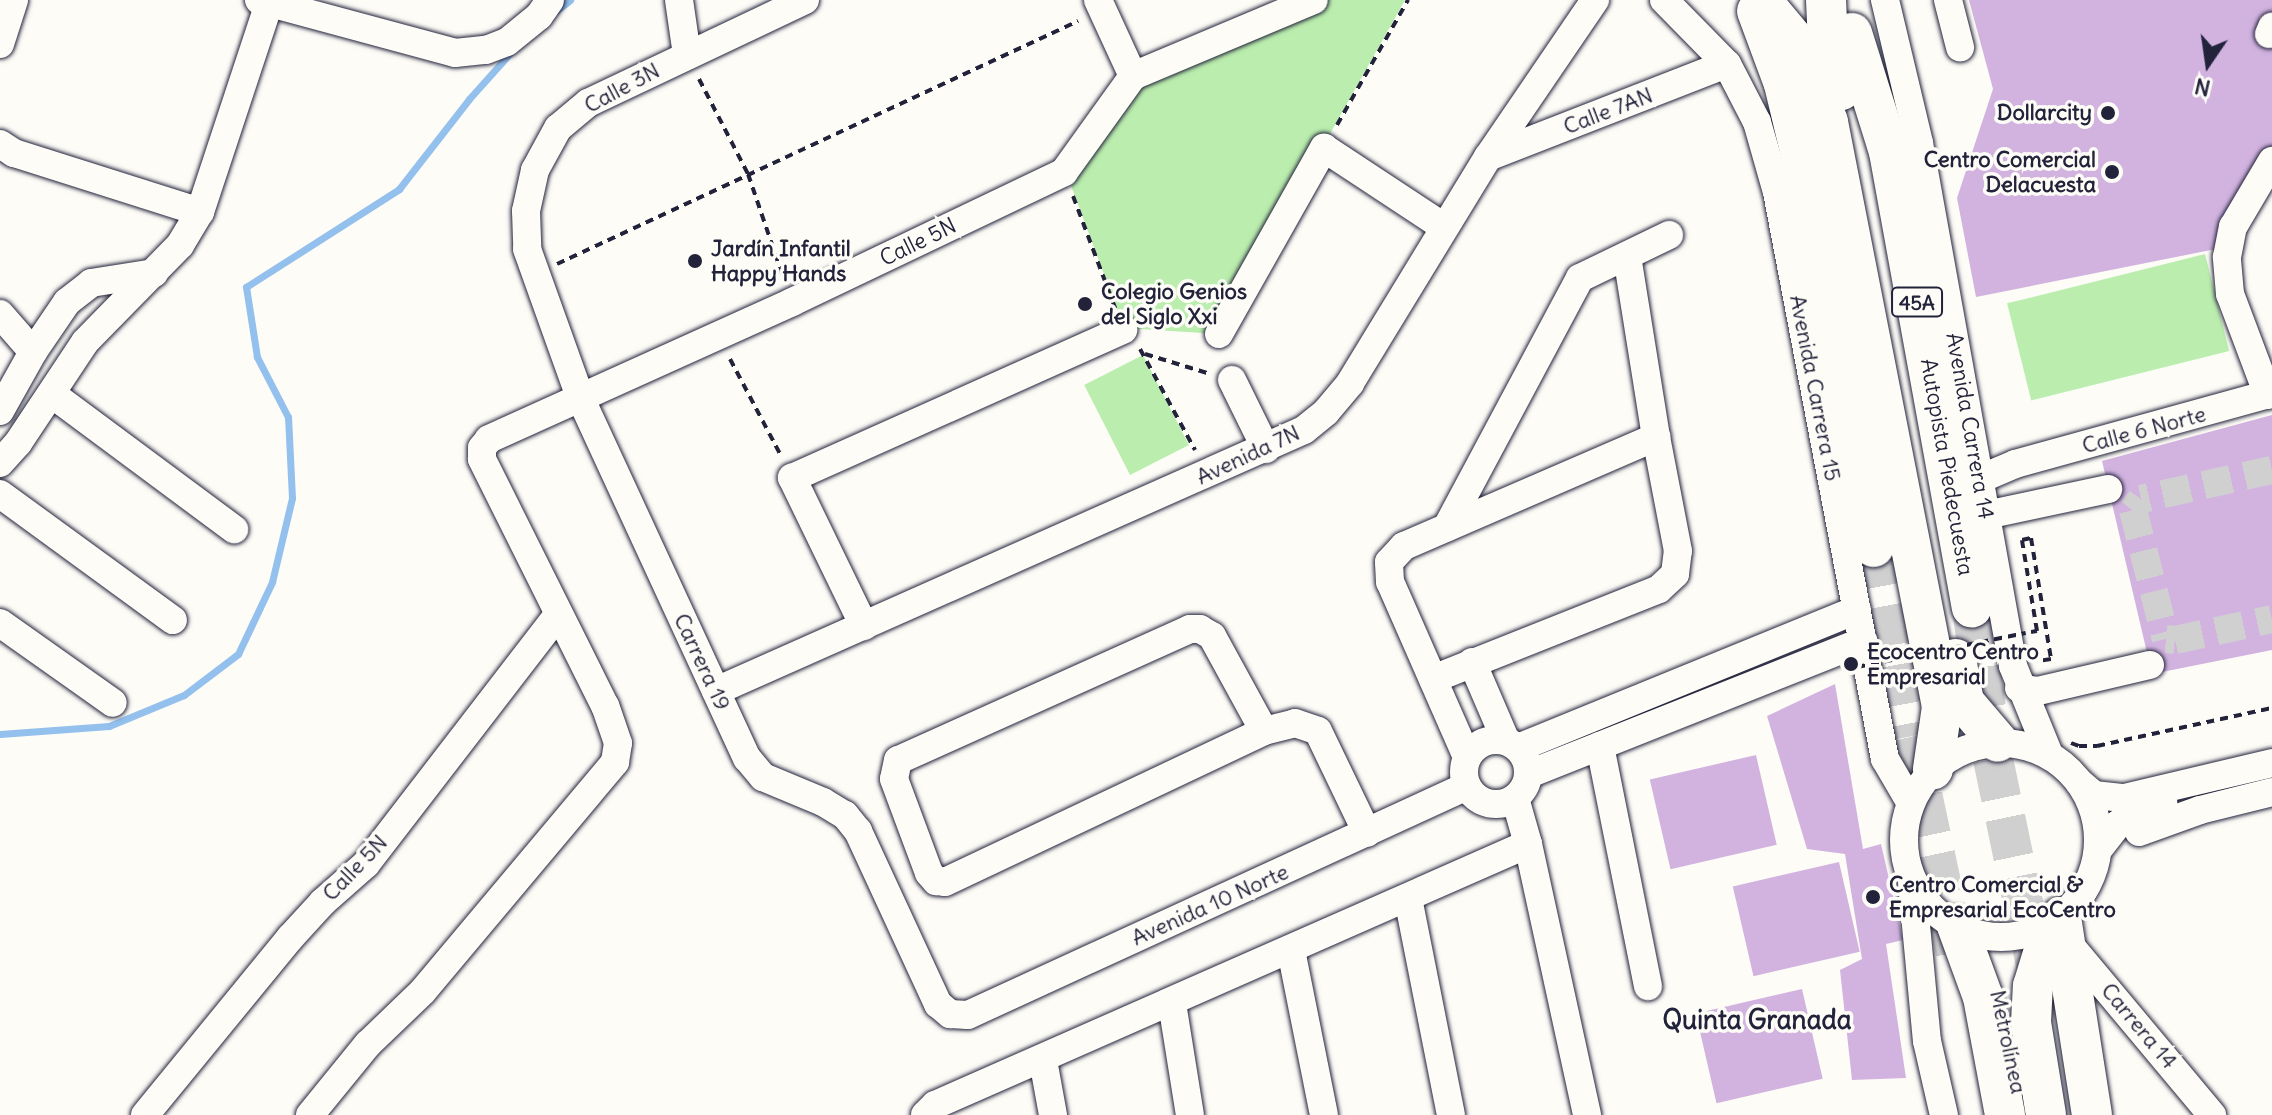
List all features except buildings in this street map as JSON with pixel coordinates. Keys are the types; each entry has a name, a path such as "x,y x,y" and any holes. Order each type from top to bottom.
{"highway":[{"path":"1753,0 1784,84 1807,180 1874,547"},
{"path":"1761,0 1802,49 1828,122 1942,707 1933,769"},
{"path":"1826,0 1828,42 1861,174 1964,702 1998,742"},
{"name":"Autopista Piedecuesta","path":"1841,0 1889,152 1972,608"},
{"path":"2046,1115 2031,1022 2033,986 2054,927"},
{"path":"2054,927 2092,1115"},
{"path":"1960,928 1983,997 2005,1115"},
{"path":"1970,1018 1988,1115"},
{"path":"2054,1057 2064,1115"}],"street":[{"path":"0,44 14,0"},
{"path":"0,463 52,394 67,365 85,342 180,245 200,212 264,2 455,53 486,50 507,42 539,16 550,0"},
{"path":"679,0 687,55"},
{"name":"Calle 3N","path":"531,262 526,211 535,170 558,128 588,103 805,0"},
{"path":"1100,5 1133,76 1314,0"},
{"name":"Avenida 7N","path":"716,691 1304,430 1326,412 1350,383 1488,157 1595,0"},
{"name":"Avenida Carrera 15","path":"1664,0 1727,64 1757,122 1777,192 1857,610 1860,654 1885,759 1910,802"},
{"name":"Avenida Carrera 14","path":"1885,0 1919,143 2019,688 2049,754"},
{"path":"1948,0 1960,47"},
{"name":"Calle 7AN","path":"1488,157 1727,64"},
{"name":"Calle 5N","path":"310,1115 368,1044 423,991 615,762 618,743 605,706 482,459 482,448 489,439 792,302 1064,172 1133,76"},
{"path":"0,144 14,153 200,212"},
{"path":"1219,334 1324,148 1444,227"},
{"path":"2270,394 2230,294 2227,257 2233,227 2272,161"},
{"path":"1447,527 1580,278 1669,235"},
{"path":"1433,679 1659,589 1675,574 1678,551 1627,256"},
{"name":"Carrera 19","path":"531,262 580,397 747,758 763,777 784,789 823,802 845,815 858,831 938,1004 950,1014"},
{"path":"0,411 33,352 67,302 91,283 154,273"},
{"path":"0,314 33,352"},
{"path":"864,626 792,478 1123,330"},
{"path":"1232,380 1266,449"},
{"path":"52,394 234,529"},
{"name":"Calle 6 Norte","path":"1980,479 2015,464 2270,394"},
{"path":"1467,757 1390,582 1389,562 1404,546 1656,437"},
{"path":"1974,449 2015,464"},
{"path":"1986,515 2108,489"},
{"path":"0,494 173,620"},
{"path":"1517,765 1491,740 1477,745 1467,757 1464,771 1467,786 1476,797 1488,803 1517,765 1857,610"},
{"name":"Calle 5N","path":"145,1115 290,938 323,902 366,864 558,615"},
{"path":"0,623 113,703"},
{"path":"1264,731 1212,636 1200,629 1190,629 898,760 894,779 929,873 936,881 945,882 1264,731 1295,723 1318,731 1367,833"},
{"path":"1517,765 1600,746 1860,654"},
{"path":"1472,662 1517,765 1528,844 1587,1115"},
{"path":"2019,688 2038,691 2150,665"},
{"path":"1944,1115 1927,1041 1912,882 1904,856 1903,828 1910,802 1933,769 1952,755 1974,746 1998,742 2024,745 2049,754 2094,795 2124,798 2272,763"},
{"path":"1600,746 1648,986"},
{"path":"2077,779 2112,780 2194,766 2272,746"},
{"path":"2097,854 2118,824 2131,815 2187,794 2272,772"},
{"path":"1912,882 1934,911 1960,928 2003,937 2054,927 2084,891 2097,854 2099,829 2091,800 2077,779"},
{"name":"Avenida 10 Norte","path":"950,1014 968,1015 1467,786"},
{"path":"2097,854 2121,839 2200,810 2272,792"},
{"path":"925,1115 935,1105 1528,844"},
{"path":"1408,898 1451,1115"},
{"name":"Metrolínea","path":"2031,1115 2018,1044 2018,1010 2027,960 2054,927"},
{"name":"Carrera 14","path":"2054,927 2212,1115"},
{"name":"Metrolínea","path":"1960,928 1994,979 2002,1000 2023,1115"},
{"path":"1291,950 1324,1115"},
{"path":"1172,1003 1190,1115"},
{"path":"1043,1060 1053,1115"}],"path":[{"path":"1324,148 1408,0"},
{"path":"531,262 748,174 1100,5"},
{"path":"687,55 748,174 792,302"},
{"path":"717,335 792,478"},
{"path":"1145,354 1232,380"},
{"path":"2037,631 2022,540 2031,538 2051,659"},
{"path":"1860,654 2026,633"}],"green space":[{"path":"1321,0 1405,0 1218,334 1124,328 1066,172 1135,78"},
{"path":"2205,254 2229,351 2031,400 2007,303"},
{"path":"1143,355 1189,445 1130,475 1084,385"}],"waterway":[{"path":"556,11 570,0"},
{"path":"0,734 109,726 184,695 238,654 272,582 292,498 288,417 257,357 246,287 399,189 469,99 511,52"}],"tunnel":[{"path":"2272,470 2141,499 2133,510 2166,639 2175,640 2272,619"},
{"path":"1874,547 1910,737 1958,962"},
{"path":"1972,608 1993,759 2040,983"}],"place":[{"name":"Dollarcity","path":"2108,113"},
{"name":"Centro Comercial Delacuesta","path":"2112,172"},
{"name":"Jardín Infantil Happy Hands","path":"695,261"},
{"name":"Colegio Genios del Siglo Xxi","path":"1085,304"},
{"name":"Ecocentro Centro Empresarial","path":"1851,664"},
{"name":"Centro Comercial & Empresarial EcoCentro","path":"1873,897"}],"district":[{"name":"Quinta Granada","path":"1757,1020"}]}
